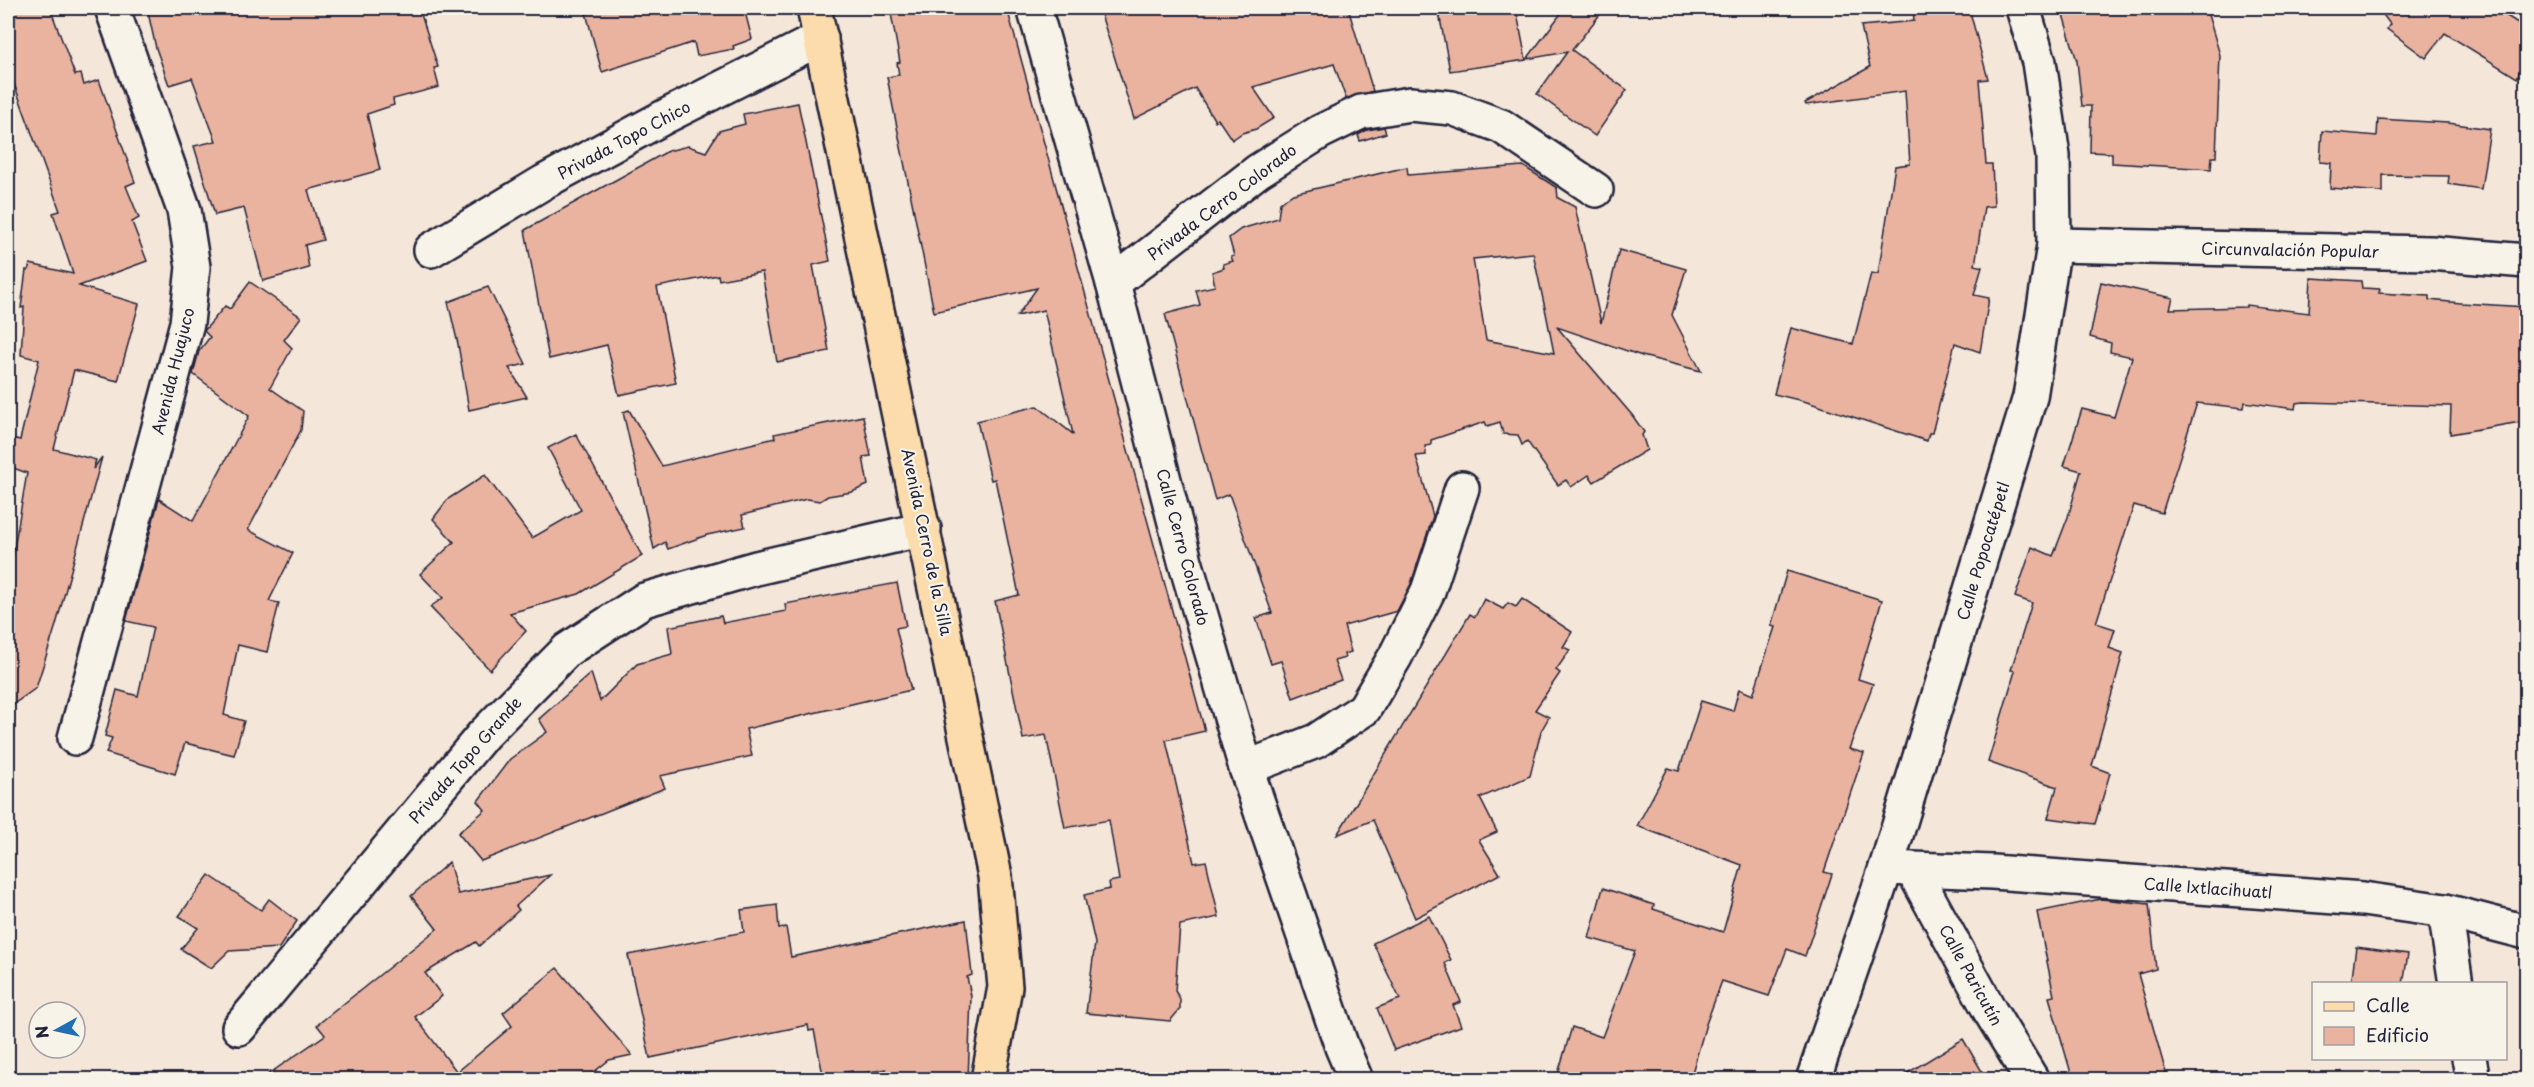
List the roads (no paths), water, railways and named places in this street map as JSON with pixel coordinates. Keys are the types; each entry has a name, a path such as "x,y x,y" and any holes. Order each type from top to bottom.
{"main road":[{"name":"Avenida Cerro de la Silla","path":"817,23 996,876 1005,987 988,1080"}],"street":[{"name":"Avenida Huajuco","path":"75,738 187,323 193,267 184,210 112,8"},
{"name":"Calle Cerro Colorado","path":"1034,8 1113,283 1185,561 1246,768 1342,1047 1356,1080"},
{"name":"Calle Popocatépetl","path":"1813,1080 1899,869 2030,397 2054,245 2053,156 2039,62 2023,8"},
{"name":"Privada Topo Chico","path":"431,250 564,171 666,116 817,23"},
{"name":"Privada Cerro Colorado","path":"1113,283 1258,171 1320,132 1361,112 1410,104 1452,108 1501,126 1596,190"},
{"name":"Circunvalación Popular","path":"2054,245 2430,254 2526,261"},
{"path":"1246,768 1316,741 1364,709 1395,657 1428,591 1462,488"},
{"name":"Privada Topo Grande","path":"239,1028 483,735 567,650 644,600 756,568 924,529"},
{"name":"Calle Ixtlacihuatl","path":"1899,869 1992,872 2352,898 2445,911 2526,932"},
{"name":"Calle Paricutín","path":"1899,869 2032,1080"},
{"path":"2445,911 2456,982"},
{"path":"2469,1060 2473,1080"}]}
